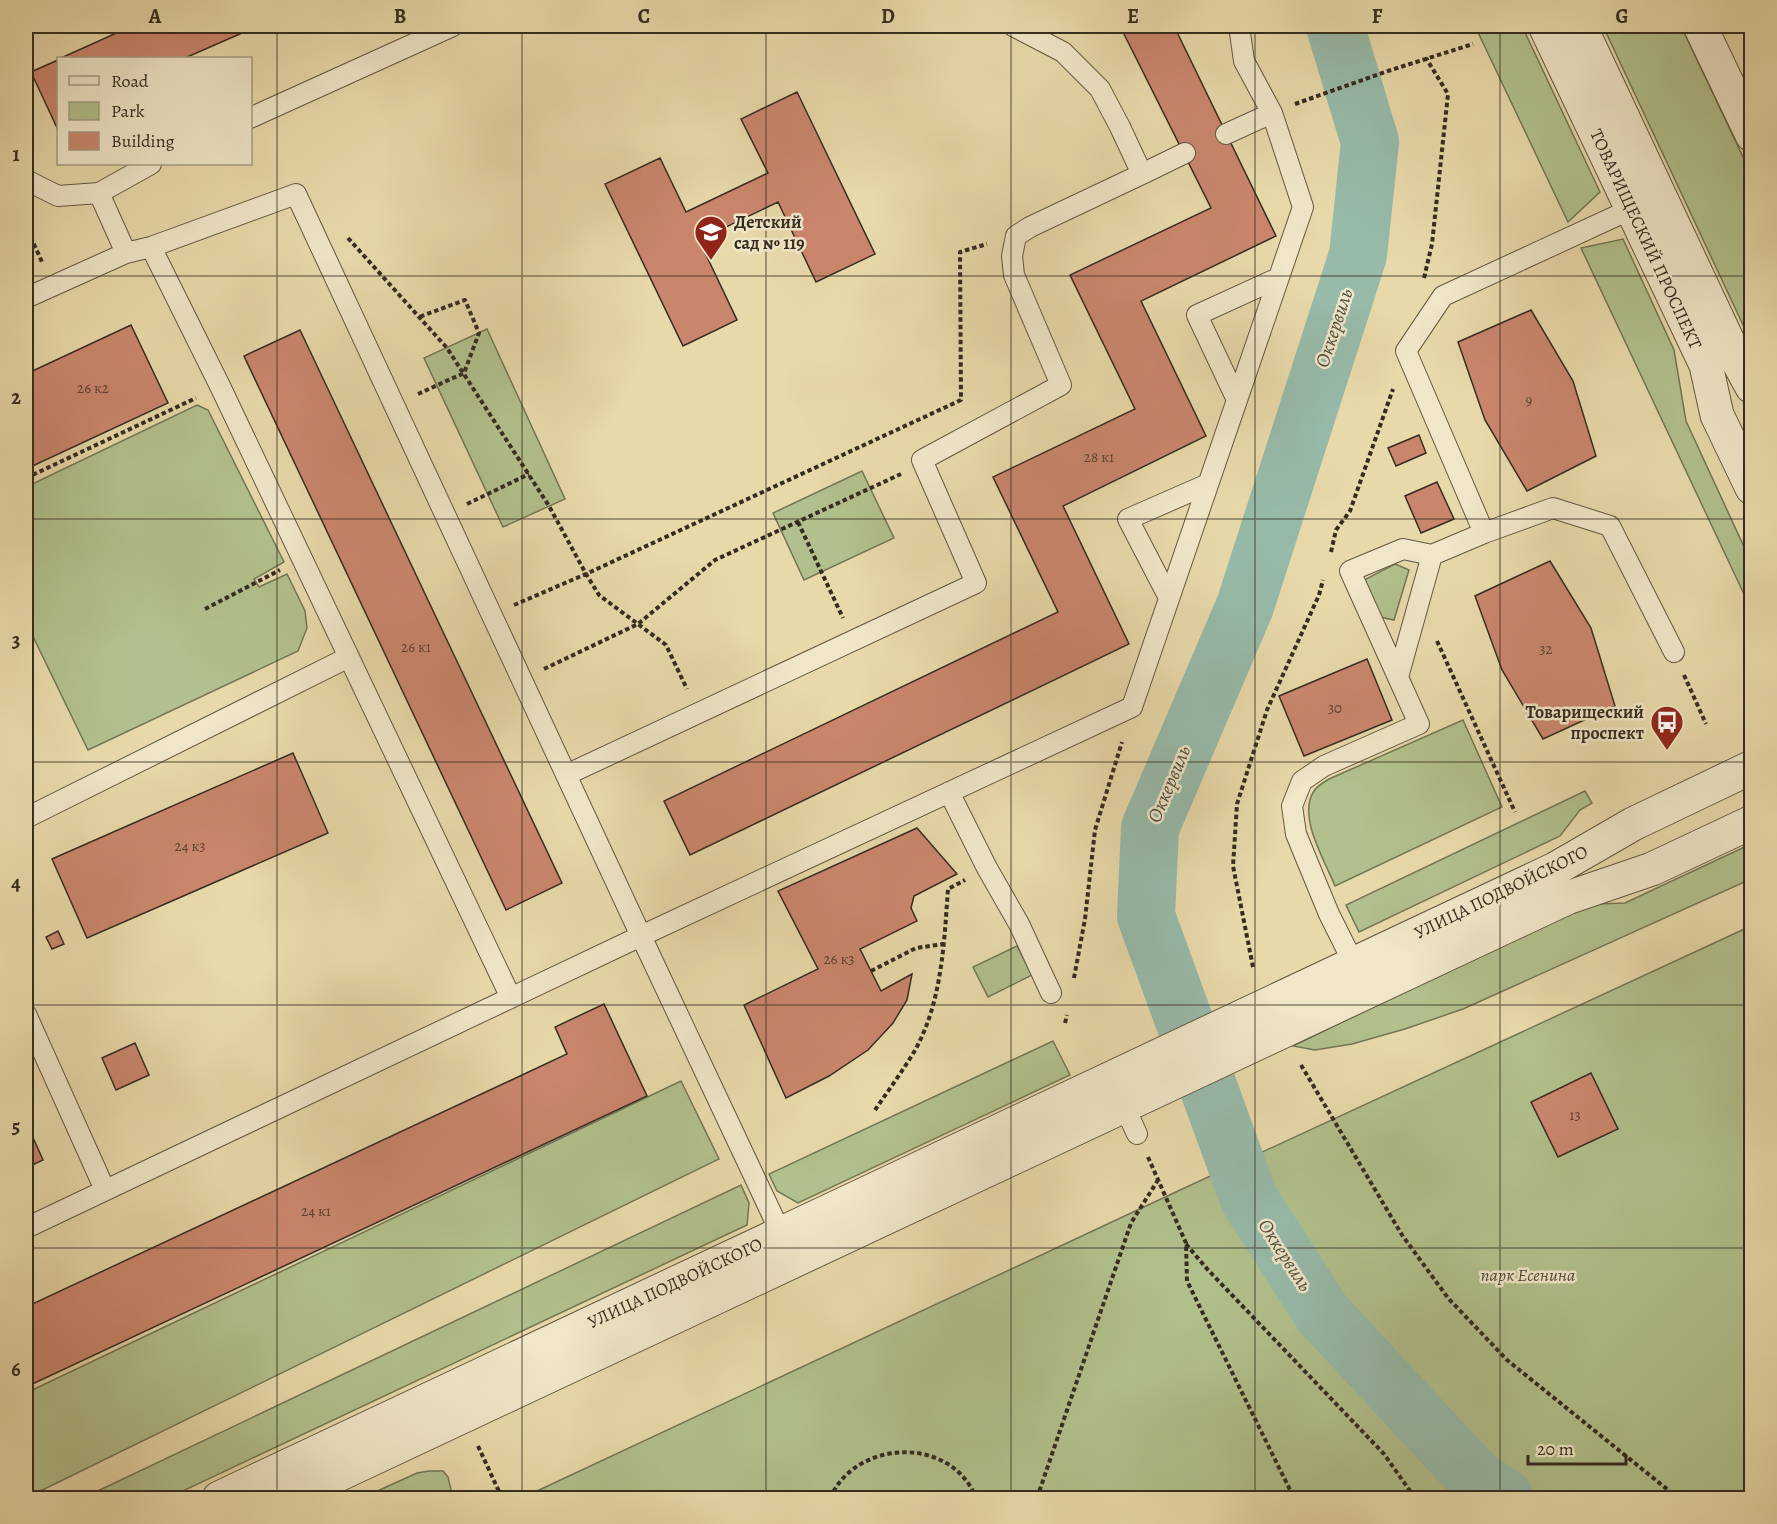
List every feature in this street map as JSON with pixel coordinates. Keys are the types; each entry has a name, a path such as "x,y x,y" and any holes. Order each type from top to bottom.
{"street":[{"name":"ТОВАРИЩЕСКИЙ ПРОСПЕКТ","path":"1545,26 1752,387"},
{"name":"ТОВАРИЩЕСКИЙ ПРОСПЕКТ","path":"1580,26 1706,365 1717,415 1752,488"},
{"path":"1700,26 1752,135"},
{"name":"УЛИЦА ПОДВОЙСКОГО","path":"219,1498 434,1414 788,1247 1129,1097 1253,1028 1360,977 1633,824 1752,767"},
{"name":"УЛИЦА ПОДВОЙСКОГО","path":"1360,977 1567,897 1652,869 1752,822"},
{"name":"УЛИЦА ПОДВОЙСКОГО","path":"289,1498 434,1414"}],"lane":[{"path":"252,117 453,26"},
{"path":"1013,26 1063,52 1100,89 1142,174"},
{"path":"26,1228 641,936 1132,707 1303,207 1272,113 1244,61 1239,26"},
{"path":"1226,134 1272,113"},
{"path":"566,776 976,582 922,460 1061,385 1014,275 1012,255 1016,236 1030,227 1185,153"},
{"path":"26,180 58,196 99,193 149,165"},
{"path":"99,193 126,253"},
{"path":"26,298 126,253 151,247 296,194 521,680 788,1247"},
{"path":"1484,533 1406,351 1443,296 1646,202"},
{"path":"151,247 220,386 510,998"},
{"path":"1237,400 1197,315 1278,278"},
{"path":"1169,598 1128,519 1208,484"},
{"path":"1360,977 1329,914 1296,834 1292,806 1302,781 1324,766 1419,724 1350,571 1403,549 1432,555 1553,508 1610,526 1674,652"},
{"path":"1398,677 1432,555"},
{"path":"26,818 348,657"},
{"path":"949,792 987,868 1019,924 1051,993"},
{"path":"26,1014 105,1190"}],"path":[{"path":"1300,102 1473,44"},
{"path":"1422,286 1432,243 1448,94 1426,58"},
{"path":"308,222 335,224 447,348 549,506 585,574 599,595 666,645 699,714"},
{"path":"26,232 29,233 52,286"},
{"path":"491,615 585,574 961,400 960,252 1016,236"},
{"path":"419,317 465,300 479,333 464,373 437,385"},
{"path":"1328,562 1336,530 1350,511 1406,351"},
{"path":"26,478 220,386"},
{"path":"488,494 529,474"},
{"path":"521,680 638,624 715,560 870,487"},
{"path":"798,521 854,640"},
{"path":"205,609 302,559"},
{"path":"1253,967 1233,866 1237,804 1267,710 1319,595 1325,573"},
{"path":"1419,602 1515,813"},
{"path":"1674,652 1706,724"},
{"path":"1072,988 1086,919 1095,830 1132,707"},
{"path":"875,1110 914,1051 930,1015 939,980 948,889 987,868"},
{"path":"871,971 916,948 944,944"},
{"path":"1065,1023 1068,1011"},
{"path":"1301,1065 1402,1235 1448,1298 1507,1360 1678,1498"},
{"path":"1129,1097 1158,1179 1186,1243 1208,1270 1384,1454 1414,1498"},
{"path":"1037,1498 1131,1223 1158,1179"},
{"path":"1186,1243 1187,1281 1294,1498"},
{"path":"475,1440 502,1498"},
{"path":"830,1498 834,1489 853,1469 877,1456 904,1451 931,1456 955,1470 973,1490 976,1498"}],"green space":[{"path":"1475,26 1522,26 1600,192 1568,222"},
{"path":"1603,26 1681,26 1751,174 1751,342"},
{"path":"1623,239 1674,350 1686,421 1751,562 1751,609 1581,248"},
{"path":"487,329 565,499 503,527 424,358"},
{"path":"197,405 208,410 284,562 254,579 259,587 287,574 305,611 307,628 298,651 88,750 26,622 26,487"},
{"path":"862,471 894,538 804,580 773,513"},
{"path":"1395,564 1409,570 1394,620 1380,617 1364,580"},
{"path":"1463,720 1502,807 1335,886 1319,852 1311,825 1310,801 1315,789 1329,779"},
{"path":"1585,791 1592,803 1580,810 1560,836 1359,932 1346,905"},
{"path":"1751,844 1751,879 1463,1009 1352,1044 1315,1050 1293,1046 1573,910 1598,904 1625,903"},
{"name":"парк Есенина","path":"1751,926 1751,1498 522,1498 1178,1191"},
{"path":"1017,946 1032,975 988,997 973,967"},
{"path":"1053,1041 1070,1075 798,1203 777,1191 769,1174"},
{"path":"681,1081 719,1159 26,1498 26,1393"},
{"path":"741,1185 749,1203 747,1225 168,1498 83,1498"},
{"path":"443,1471 448,1477 453,1498 362,1498 417,1473"}],"building":[{"path":"132,26 258,26 187,57 63,57"},
{"path":"1120,26 1174,26 1276,236 1141,301 1206,436 1063,506 1129,644 690,855 664,801 1058,612 993,477 1135,409 1070,275 1211,208"},
{"path":"57,60 57,128 31,72"},
{"path":"797,92 875,254 816,282 778,202 699,240 737,320 683,346 605,184 660,158 686,212 768,173 741,119"},
{"path":"1531,310 1573,381 1596,456 1527,491 1485,420 1458,342"},
{"path":"131,325 168,403 26,469 26,374"},
{"path":"300,330 562,883 506,910 244,356"},
{"path":"1419,435 1426,453 1396,466 1388,448"},
{"path":"1437,482 1454,519 1421,533 1405,496"},
{"path":"1550,561 1591,628 1615,706 1543,739 1502,670 1475,596"},
{"path":"1367,659 1392,720 1304,756 1279,696"},
{"path":"293,753 328,833 87,938 52,859"},
{"path":"917,828 957,874 914,896 911,908 917,921 860,949 881,991 912,974 907,1000 893,1023 868,1050 829,1076 786,1098 744,1005 818,969 778,891"},
{"path":"58,931 64,944 52,949 46,937"},
{"path":"604,1004 647,1096 26,1387 26,1307 567,1054 555,1027"},
{"path":"135,1043 149,1075 116,1090 102,1058"},
{"path":"1591,1073 1618,1129 1558,1157 1531,1102"},
{"path":"26,1122 43,1160 26,1168"}],"waterway":[{"name":"Оккервиль","path":"1335,26 1370,142 1358,255 1245,606 1150,828 1146,916 1249,1199 1323,1314 1477,1480 1505,1498"}],"place":[{"name":"Детский сад № 119","path":"711,261"},
{"name":"Товарищеский проспект","path":"1667,751"}]}
